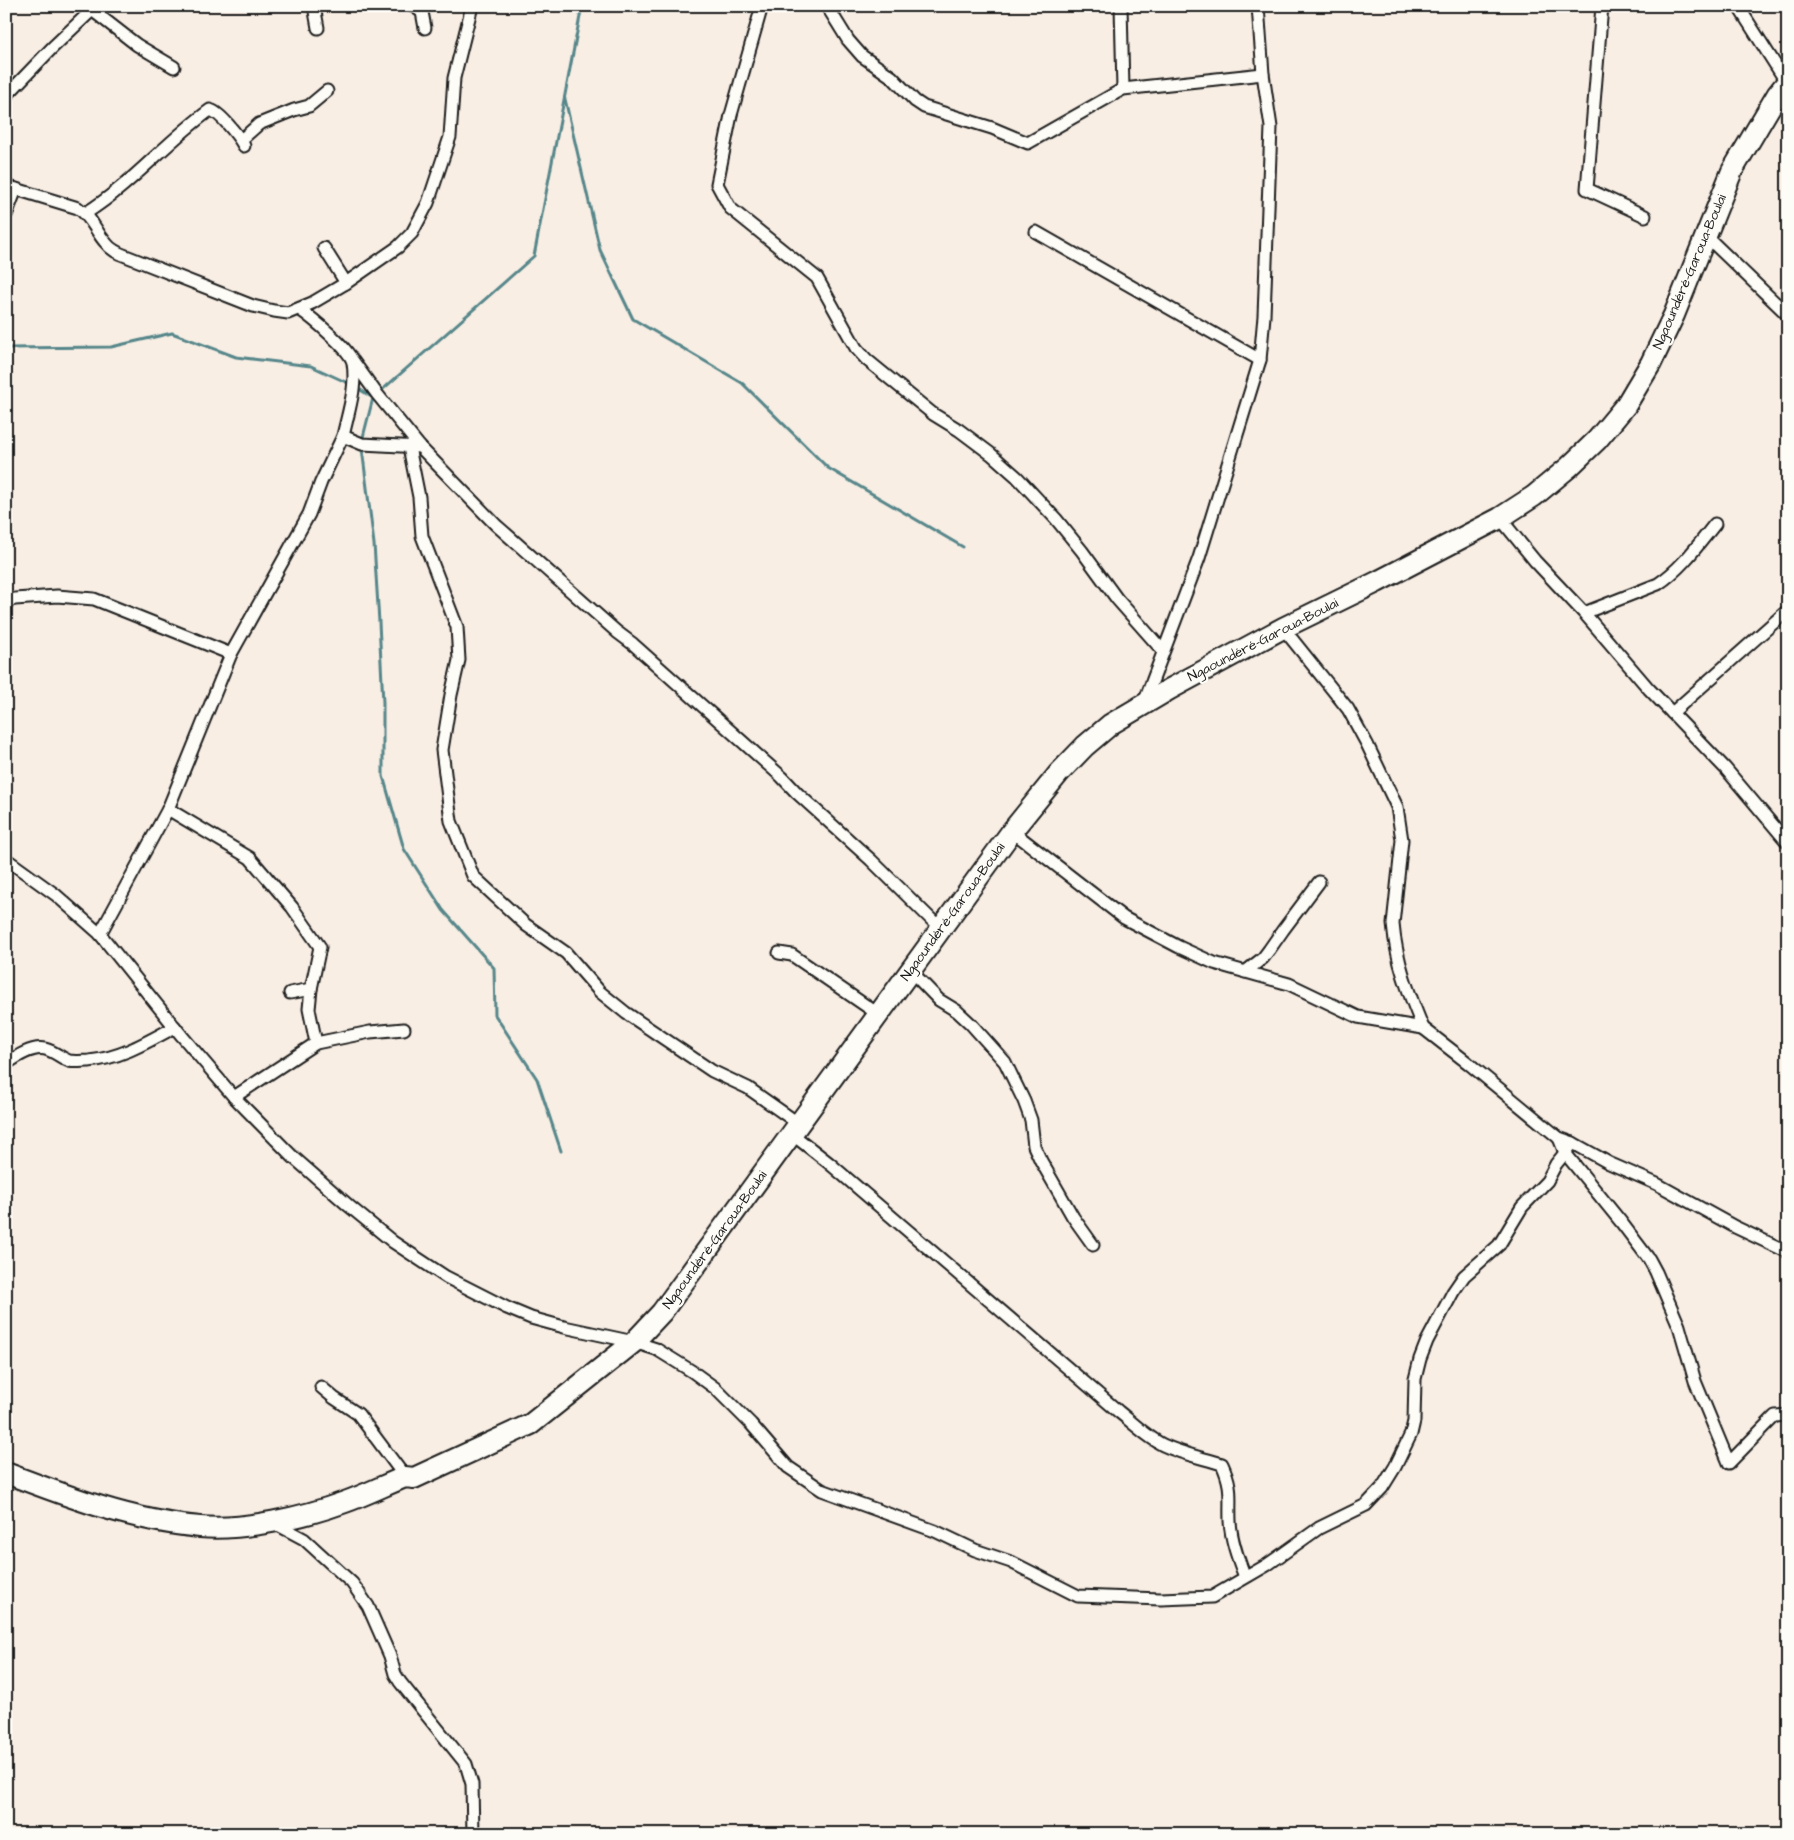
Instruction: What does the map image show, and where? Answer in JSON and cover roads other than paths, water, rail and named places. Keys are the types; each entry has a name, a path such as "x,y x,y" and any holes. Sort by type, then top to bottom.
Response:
{"highway":[{"name":"Ngaoundéré-Garoua-Boulai","path":"6,1472 100,1507 156,1520 201,1527 272,1522 345,1503 404,1477 414,1478 531,1424 634,1342 662,1312 1012,831 1059,773 1085,746 1111,724 1283,628 1500,518 1534,496 1598,440 1626,405 1650,364 1674,316 1732,171 1777,95 1787,82"}],"street":[{"path":"314,6 318,28"},
{"path":"413,6 422,12 425,28"},
{"path":"6,215 11,188 78,208 86,213 105,243 114,251 253,306 274,312 288,312 299,309 346,283 398,247 412,233 428,203 450,137 454,78 472,6"},
{"path":"762,6 731,115 717,184 730,208 817,278 856,348 867,360 932,414 959,430 991,454 1017,477 1056,519 1082,551 1116,599 1163,651"},
{"path":"827,6 862,56 892,78 915,101 931,110 992,128 1028,143 1123,89 1263,74"},
{"path":"1121,6 1123,89"},
{"path":"1143,705 1199,558 1260,360 1264,316 1271,127 1263,74 1258,6"},
{"path":"1602,6 1587,189 1645,216"},
{"path":"1738,6 1787,82"},
{"path":"6,96 94,8 137,45 174,67"},
{"path":"86,213 119,190 175,137 210,110 216,112 242,143 259,124 309,106 327,91"},
{"path":"1036,232 1260,360"},
{"path":"1706,236 1788,315"},
{"path":"324,248 346,283"},
{"path":"299,309 324,328 353,361 415,447 496,525 617,632 634,644 775,771 941,928"},
{"path":"100,934 168,809 231,654 309,514 321,482 344,436 354,386 353,361"},
{"path":"344,436 362,444 415,447"},
{"path":"415,447 422,536 457,627 459,660 450,695 442,750 451,821 473,876 526,925 566,953 600,992 626,1013 712,1071 748,1088 796,1129 829,1162 1148,1435 1179,1451 1222,1464 1228,1477 1231,1498 1230,1520 1232,1538 1245,1577"},
{"path":"1500,518 1535,561 1731,776 1788,842"},
{"path":"1584,613 1665,580 1674,573 1716,524"},
{"path":"6,602 15,599 57,596 94,599 231,654"},
{"path":"1672,713 1788,610"},
{"path":"1283,628 1348,709 1397,807 1402,840 1393,924 1394,935 1402,974 1423,1028"},
{"path":"168,809 250,858 288,900 320,948 310,1009 316,1043"},
{"path":"1012,831 1124,918 1214,963 1267,976 1289,984 1358,1017 1423,1028 1559,1138 1656,1184 1735,1227 1788,1252"},
{"path":"6,859 56,895 100,934 128,966 174,1027 234,1097 292,1156 393,1242 446,1277 480,1296 531,1318 634,1342 662,1353 715,1388 751,1424 788,1467 822,1490 935,1531 975,1550 1028,1570 1078,1596 1212,1597 1267,1565 1319,1528 1366,1506 1382,1488 1395,1467 1411,1434 1414,1421 1415,1379 1420,1359 1426,1341 1453,1292 1464,1276 1499,1244 1522,1207 1547,1181 1564,1153 1573,1143"},
{"path":"1245,972 1263,958 1319,882"},
{"path":"779,953 792,955 878,1014"},
{"path":"910,970 939,1000 957,1011 971,1024 1005,1062 1031,1120 1034,1146 1041,1161 1073,1217 1093,1245"},
{"path":"290,993 312,989"},
{"path":"6,1064 19,1055 39,1048 71,1061 90,1061 112,1057 132,1050 174,1027"},
{"path":"234,1097 316,1043 370,1032 404,1029"},
{"path":"1559,1138 1564,1153 1621,1222 1649,1259 1656,1272 1679,1326 1695,1381 1729,1463 1775,1416 1788,1415"},
{"path":"320,1387 358,1414 404,1477"},
{"path":"272,1522 298,1535 311,1545 352,1583 368,1606 390,1656 395,1674 466,1764 472,1784 473,1834"}],"waterway":[{"path":"356,387 373,398 534,256 582,6"},
{"path":"565,99 600,250 633,319 742,383 828,468 963,547"},
{"path":"6,348 111,347 172,333 236,357 311,366 350,384"},
{"path":"362,441 373,398"},
{"path":"362,448 374,544 379,622 383,703 383,776 404,849 443,910 494,968 495,1015 537,1079 561,1151"}]}
